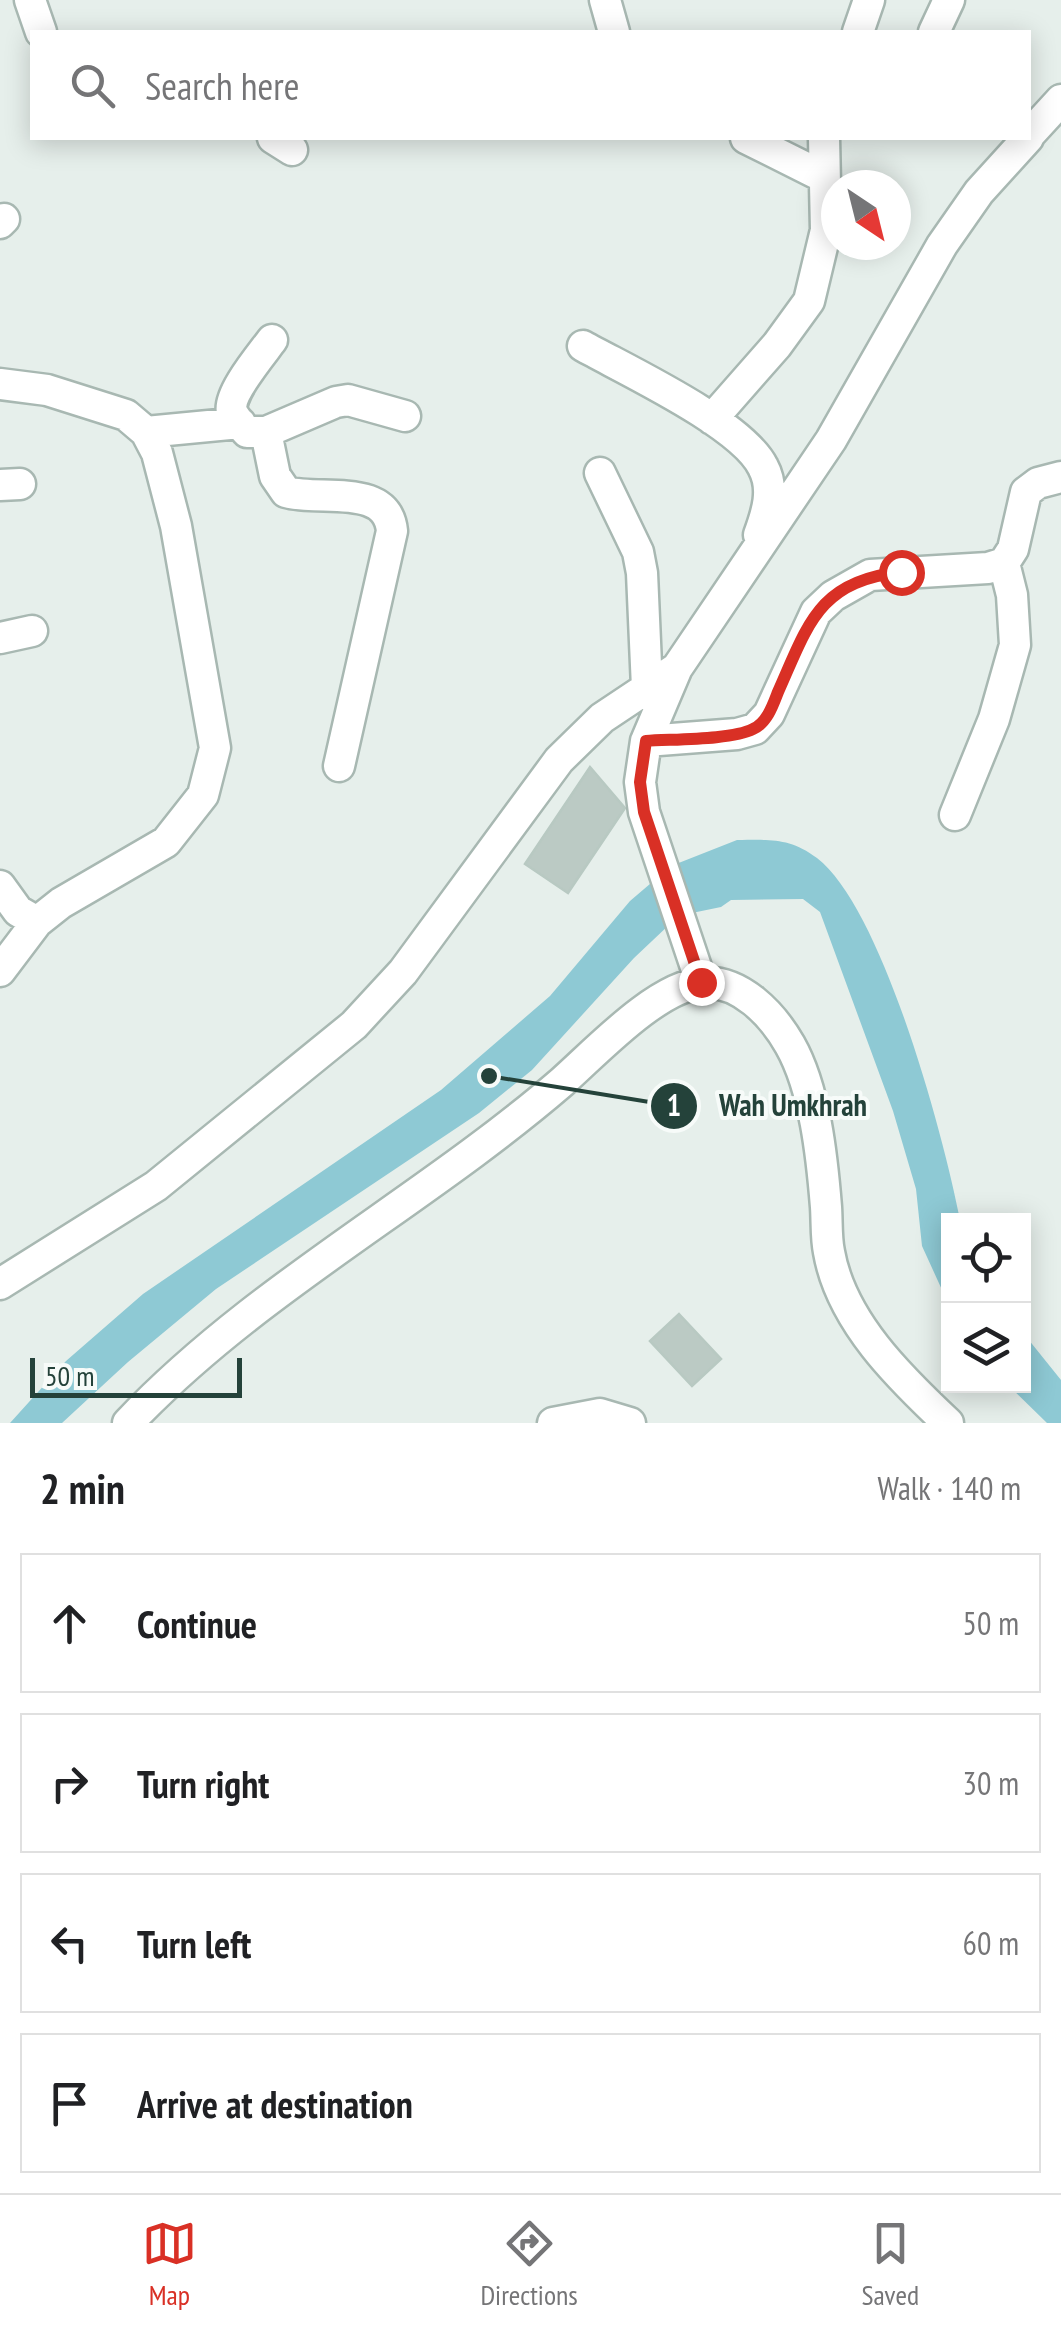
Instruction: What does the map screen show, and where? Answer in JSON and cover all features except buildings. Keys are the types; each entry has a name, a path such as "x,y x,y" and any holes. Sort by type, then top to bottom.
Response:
{"street":[{"path":"30,0 40,30"},
{"path":"605,0 613,30"},
{"path":"859,30 869,0"},
{"path":"935,30 950,0"},
{"path":"1031,134 1061,100"},
{"path":"750,140 821,176"},
{"path":"824,140 824,170"},
{"path":"701,982 652,839 640,782 646,741 677,668 831,440 942,245 979,192 1025,140"},
{"path":"712,419 810,301 821,252"},
{"path":"272,340 236,391 231,404 233,415 253,428 286,492 370,501 386,509 391,518 392,532 338,766"},
{"path":"584,346 712,419 754,453 770,486 767,513 749,561"},
{"path":"0,384 47,390 126,415 146,432 157,453 176,526 215,748 203,795 166,842 61,903 37,922 0,971"},
{"path":"146,432 253,428 348,400 405,416"},
{"path":"600,473 638,552 647,688"},
{"path":"646,741 756,729 769,714 816,612 833,596 870,576 988,568 1004,563 1013,549 1026,492 1038,483 1061,477"},
{"path":"955,815 994,719 1015,644 1012,595 1004,563"},
{"path":"0,638 32,632"},
{"path":"0,1284 156,1186 354,1026 403,972 559,760 602,718 677,668"},
{"path":"0,886 18,911 37,922"},
{"path":"128,1423 193,1359 488,1140 560,1084 630,1020 673,992 701,982 725,985 746,995 791,1046 804,1078 821,1154 829,1252 838,1286 881,1355 948,1423"},
{"path":"553,1423 600,1414 630,1423"}],"water":[{"path":"737,840 779,841 817,858 841,885 865,924 887,973 925,1082 952,1183 958,1213 941,1213 941,1288 922,1246 916,1189 893,1111 820,912 803,899 731,900 721,907 687,914 670,924 532,1070 479,1113 216,1289 62,1423 10,1423 66,1361 143,1294 441,1090 550,996 630,901 671,866"},
{"path":"1031,1343 1061,1380 1061,1423 1047,1423 1016,1393 1031,1393"}],"place":[{"name":"Wah Umkhrah","path":"489,1076"}],"route":[{"path":"701,982 644,812 640,782 646,741 756,729 769,714 816,612 833,596 870,576 901,572"}]}
